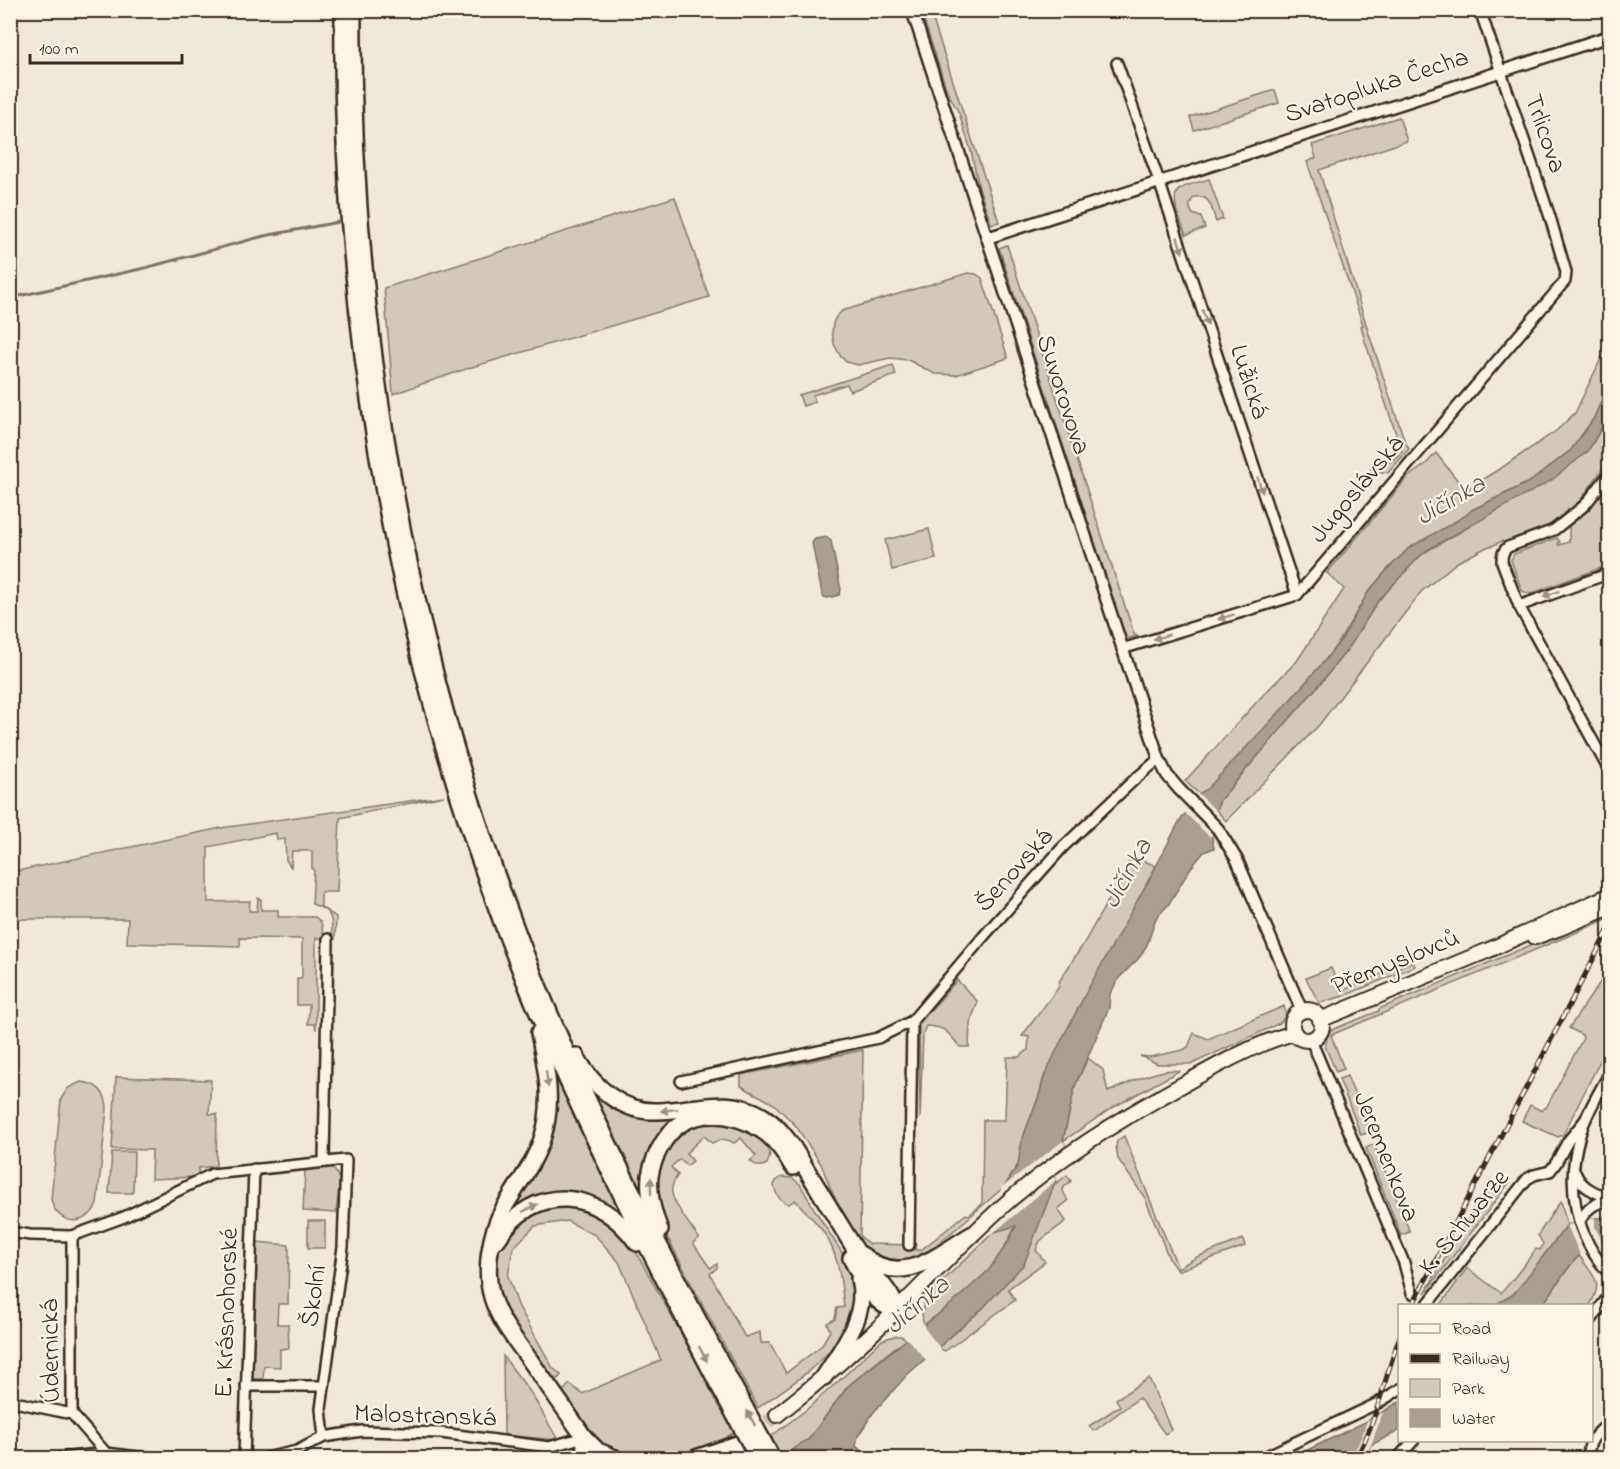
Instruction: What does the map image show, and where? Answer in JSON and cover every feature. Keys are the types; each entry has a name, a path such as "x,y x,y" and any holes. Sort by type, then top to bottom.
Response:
{"highway":[{"path":"342,10 346,159 352,242 366,374 389,517 406,598 439,729 494,901 538,999 583,1068 597,1085 616,1101 637,1109 654,1111 714,1104 743,1107 766,1118 787,1138 852,1251 861,1287 859,1311 851,1332 824,1377"},
{"path":"353,10 361,229 377,372 414,586 450,726 500,886 561,1067 590,1132 724,1381 772,1458"},
{"path":"538,999 549,1093 548,1117 535,1155 503,1210 496,1227 488,1270 489,1282 495,1305 506,1327 591,1452 615,1458"},
{"path":"672,1284 650,1193 650,1175 656,1155 670,1133 685,1121 696,1116 723,1115 750,1124 772,1138 852,1251 892,1298 896,1311"},
{"path":"491,1250 506,1227 520,1213 534,1205 551,1200 574,1199 599,1208 622,1224 672,1284"},
{"path":"852,1251 874,1263 903,1270 924,1264 971,1235"},
{"path":"724,1381 758,1458"},
{"path":"696,1458 740,1443"}],"main road":[{"name":"Přemyslovců","path":"1320,1020 1489,950 1610,895"},
{"name":"Přemyslovců","path":"1489,950 1551,932 1610,907"},
{"path":"1302,1011 1313,1012 1320,1020 1322,1026 1320,1033 1311,1040 1302,1040 1294,1033 1293,1020 1302,1011"},
{"path":"777,1414 824,1377 896,1311 971,1235 1012,1198 1060,1161 1133,1112 1191,1080 1229,1060 1294,1033"},
{"path":"711,1458 740,1443"}],"street":[{"name":"Suvorovova","path":"912,10 1159,759 1167,775 1218,829 1238,860 1302,1011"},
{"name":"Trlicova","path":"1480,10 1546,205 1566,272"},
{"name":"Svatopluka Čecha","path":"987,238 1610,36"},
{"path":"1117,63 1159,182"},
{"name":"Lužická","path":"1159,182 1297,595"},
{"name":"Jugoslávská","path":"1297,595 1561,287 1565,281 1566,272"},
{"path":"1610,473 1585,505 1554,530 1511,546 1503,552 1503,562 1519,606 1610,772"},
{"path":"1519,606 1610,573"},
{"path":"1122,649 1297,595"},
{"name":"Šenovská","path":"681,1081 878,1038 912,1021 1062,848 1159,759"},
{"path":"10,1232 72,1236 124,1217 212,1174 324,1162 328,939"},
{"path":"909,1245 912,1021"},
{"name":"Jeremenkova","path":"1311,1040 1404,1263 1412,1293"},
{"path":"1610,1072 1585,1120 1575,1151 1573,1167 1575,1205 1579,1222 1592,1252 1610,1274"},
{"name":"K. Schwarze","path":"1427,1304 1527,1179 1550,1171 1568,1141 1585,1120"},
{"name":"Školní","path":"324,1162 346,1160 343,1247 321,1409 324,1437"},
{"path":"1573,1167 1578,1179 1585,1187 1610,1199"},
{"name":"E. Krásnohorské","path":"244,1458 254,1169"},
{"path":"1579,1222 1586,1210 1598,1202 1610,1199"},
{"name":"Údernická","path":"72,1236 72,1414 106,1454"},
{"path":"1593,1318 1610,1294"},
{"path":"246,1386 324,1386"},
{"path":"1262,1458 1378,1403 1398,1390"},
{"path":"10,1401 72,1414"},
{"path":"1593,1438 1610,1422"},
{"name":"Malostranská","path":"266,1458 297,1451 324,1437 362,1431 441,1433 591,1452"},
{"path":"1398,1458 1412,1442"},
{"path":"1588,1458 1590,1442"},
{"path":"61,1458 106,1454 147,1458"}],"green space":[{"path":"921,11 930,11 999,222 991,224 959,113 947,91"},
{"path":"1275,90 1279,103 1194,130 1190,117"},
{"path":"1399,117 1407,141 1319,170 1369,334 1409,449 1388,473 1371,470 1371,468 1391,461 1402,452 1365,341 1361,326 1363,325 1307,162 1316,158 1312,145"},
{"path":"1209,179 1223,219 1216,222 1208,200 1195,197 1190,203 1190,210 1201,217 1205,228 1186,235 1177,210 1175,198 1177,193 1180,189"},
{"path":"675,197 709,297 472,367 393,394 384,288"},
{"path":"1007,245 1134,634 1137,636 1126,639 999,248"},
{"path":"968,273 982,278 1008,358 956,375 935,374 908,360 890,358 858,365 847,362 841,357 834,344 832,332 833,323 842,311"},
{"path":"1609,342 1609,383 1594,418 1571,450 1531,481 1472,510 1409,548 1369,591 1326,659 1208,789 1199,794 1185,781 1297,661 1344,589 1327,573 1408,477 1426,464 1436,453 1465,490 1501,468 1556,431 1575,413"},
{"path":"893,365 896,375 850,391 847,384 813,395 815,402 803,406 799,395"},
{"path":"1609,415 1609,460 1580,501 1547,527 1506,545 1502,541 1489,546 1456,563 1421,592 1319,725 1226,821 1216,810 1220,800 1324,679 1350,646 1378,601 1419,557 1588,451"},
{"path":"1609,483 1609,565 1530,594 1522,591 1511,560 1514,554 1557,538 1559,545 1569,542 1569,526 1589,509"},
{"path":"929,529 936,559 892,570 885,540"},
{"path":"444,796 340,818 337,892 321,892 321,907 336,917 335,939 332,939 328,913 312,904 314,869 312,869 312,851 292,851 291,867 286,860 285,839 277,840 276,833 208,847 208,902 250,901 249,911 257,911 258,898 261,899 261,910 278,910 278,917 315,917 321,922 324,938 316,938 316,1030 315,1024 308,1024 309,1005 297,1005 297,978 302,976 302,939 240,938 240,946 127,943 128,919 11,919 12,872 221,828"},
{"path":"1133,856 1156,866 1044,1077 1022,1140 1018,1165 1005,1186 957,1228 915,1260 891,1264 865,1250 846,1226 821,1164 796,1126 774,1104 741,1086 741,1075 863,1050 860,1236 869,1244 916,1245 915,1250 921,1250 982,1204 983,1120 1005,1120 1007,1057 1019,1057 1028,1050 1029,1037 1022,1036 1058,988 1060,980 1084,943"},
{"path":"1609,912 1609,918 1573,934 1331,1035 1344,1069 1336,1072 1325,1046 1331,1030"},
{"path":"1413,961 1415,966 1344,996 1319,1003 1306,978 1331,968 1341,991"},
{"path":"1609,969 1609,1043 1563,1135 1558,1137 1522,1121 1530,1105 1542,1111 1546,1108 1583,1038 1582,1035 1569,1028"},
{"path":"957,980 978,1002 970,1023 969,1047 960,1047 943,1029 926,1026 923,1033 920,1119 919,1024"},
{"path":"1284,1006 1286,1015 1280,1023 1192,1064 1158,1064 1140,1056 1150,1057 1183,1050 1188,1047 1194,1033 1208,1039"},
{"path":"1088,1058 1103,1070 1108,1092 1163,1071 1179,1071 1112,1108 1063,1141 1075,1086"},
{"path":"552,1068 555,1070 623,1218 574,1195 507,1217 538,1158"},
{"path":"1347,1076 1370,1132 1361,1135 1339,1079"},
{"path":"116,1077 211,1080 209,1114 217,1114 216,1166 199,1168 197,1177 151,1179 152,1150 112,1149"},
{"path":"81,1082 92,1084 100,1090 107,1103 107,1109 97,1204 86,1217 72,1221 59,1215 51,1199 61,1099 68,1088"},
{"path":"591,1087 614,1104 684,1112 667,1130 643,1199 591,1090"},
{"path":"724,1121 757,1135 764,1141 770,1155 767,1164 758,1166 750,1161 756,1156 741,1138 734,1143 723,1140 712,1143 704,1136 686,1153 693,1161 687,1166 680,1159 671,1167 678,1175 673,1183 672,1193 679,1209 699,1238 693,1243 710,1268 717,1264 717,1268 710,1274 745,1337 760,1332 761,1343 770,1343 786,1373 821,1346 830,1331 827,1323 835,1319 837,1308 844,1307 838,1268 829,1241 818,1224 795,1200 789,1204 779,1197 774,1185 782,1177 792,1178 800,1184 855,1276 851,1277 852,1300 848,1321 839,1339 810,1369 758,1408 667,1236 658,1212 655,1176 672,1136 691,1123"},
{"path":"1124,1136 1178,1268 1197,1257 1243,1239 1245,1246 1178,1271 1170,1261 1145,1198 1118,1159 1117,1141"},
{"path":"1374,1144 1410,1232 1401,1235 1366,1148"},
{"path":"112,1152 134,1152 133,1193 109,1193"},
{"path":"332,1166 340,1180 336,1213 303,1211 305,1170"},
{"path":"1067,1175 1071,1181 1063,1191 1068,1201 1058,1209 1066,1221 1040,1241 1036,1250 1045,1262 1008,1289 1015,1300 945,1351 942,1350 939,1347 983,1308 1055,1181 1057,1183"},
{"path":"1501,1179 1509,1183 1425,1293 1490,1181 1498,1185"},
{"path":"1561,1201 1567,1225 1510,1297 1497,1304 1441,1304 1467,1268 1501,1293 1536,1249 1540,1250 1543,1244 1538,1235"},
{"path":"553,1203 597,1211 630,1241 735,1432 703,1451 684,1458 625,1458 606,1447 581,1421 561,1393 570,1384 582,1394 661,1360 619,1262 595,1235 567,1221 535,1226 513,1248 508,1276 518,1305 553,1368 561,1375 554,1384 521,1338 503,1305 498,1287 496,1269 499,1251 512,1226"},
{"path":"308,1221 325,1221 325,1248 308,1248"},
{"path":"1016,1225 997,1260 982,1278 924,1325 923,1307 932,1291 994,1232"},
{"path":"256,1242 289,1245 288,1304 278,1304 277,1324 288,1324 289,1348 280,1349 280,1367 264,1366 263,1379 252,1379"},
{"path":"1579,1255 1595,1278 1596,1290 1590,1304 1543,1304"},
{"path":"901,1336 908,1340 894,1348 848,1386 808,1440 781,1458 738,1458 806,1410 882,1340"},
{"path":"503,1356 531,1393 558,1440 504,1435"},
{"path":"1149,1378 1171,1430 1165,1434 1139,1398 1094,1431 1089,1426 1120,1406 1116,1399"}],"water":[{"path":"1609,383 1609,415 1588,451 1552,480 1427,550 1419,557 1378,601 1350,646 1324,679 1220,800 1212,830 1214,848 1204,852 1190,869 1168,905 1156,918 1147,945 1139,958 1119,978 1110,994 1109,1008 1075,1086 1063,1141 1065,1144 1054,1177 1056,1180 1024,1264 983,1308 907,1375 873,1413 858,1436 856,1446 869,1458 781,1458 808,1440 848,1386 956,1300 989,1270 1008,1242 1016,1226 994,1232 1005,1186 1018,1165 1022,1140 1044,1077 1089,987 1178,824 1199,794 1208,788 1326,659 1341,640 1369,591 1387,570 1409,548 1472,510 1531,481 1571,450 1594,418"},
{"path":"827,537 831,541 841,590 839,595 828,598 822,594 812,543 815,539"},
{"path":"1609,1217 1609,1241 1586,1250 1577,1257 1543,1304 1496,1304 1514,1294 1567,1225"},
{"path":"1398,1403 1398,1432 1371,1445 1364,1458 1352,1455 1345,1458 1291,1458 1367,1421"}],"pier":[{"path":"1197,792 1218,813 1214,833 1210,837 1183,811"},
{"path":"1063,1141 1065,1144 1054,1177 1056,1180 992,1234 1001,1188"},
{"path":"1595,1218 1595,1227 1604,1245 1592,1248 1581,1257 1567,1225"},
{"path":"923,1322 925,1329 941,1349 927,1361 905,1338"},
{"path":"1383,1412 1364,1458 1352,1455 1367,1421"}],"waterway":[{"path":"10,298 145,268 264,236 344,221"}],"tunnel":[{"path":"750,1435 777,1415"}],"railway":[{"path":"1413,1304 1610,927"},
{"path":"1356,1458 1375,1414 1398,1342"}],"water label":[{"name":"Jičínka","path":"1451,501"},
{"name":"Jičínka","path":"1128,874"},
{"name":"Jičínka","path":"918,1306"}]}
